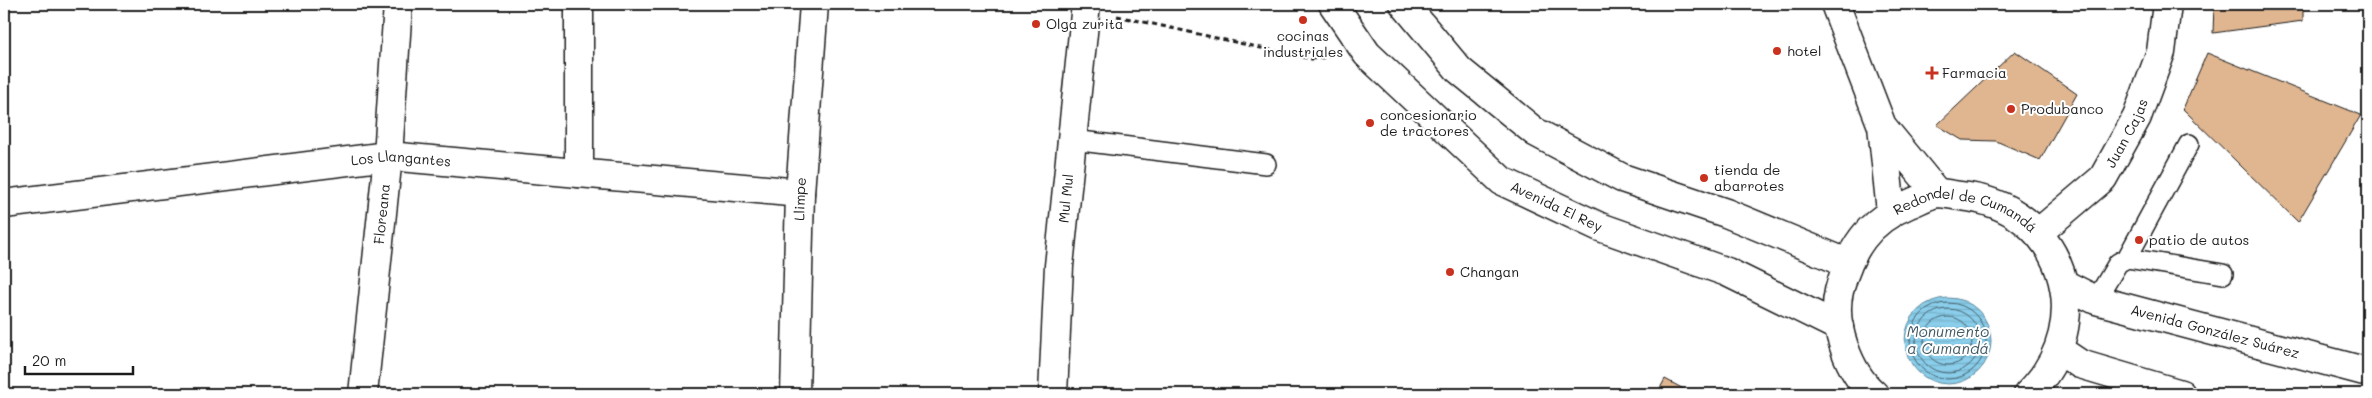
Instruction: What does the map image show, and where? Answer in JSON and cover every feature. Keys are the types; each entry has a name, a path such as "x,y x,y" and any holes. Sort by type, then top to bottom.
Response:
{"street":[{"name":"Floreana","path":"363,394 388,156 398,4"},
{"path":"579,173 580,4"},
{"name":"Llimpe","path":"795,394 800,193 814,4"},
{"name":"Avenida El Rey","path":"1333,4 1367,54 1502,181 1600,227 1727,272 1839,327"},
{"path":"1404,4 1459,70 1535,132 1622,178 1726,214 1847,263"},
{"path":"1835,4 1882,126 1891,212"},
{"name":"Juan Cajas","path":"2038,233 2103,178 2137,117 2161,52 2167,4"},
{"name":"Mul Mul","path":"1052,394 1059,266 1086,6"},
{"path":"1882,126 1937,193"},
{"name":"Los Llangantes","path":"4,204 388,156 800,193"},
{"name":"Redondel de Cumandá","path":"1871,393 1856,372 1845,350 1839,327 1838,295 1847,263 1858,243 1873,226 1891,212 1937,193 1980,198 2012,211 2038,233 2054,257 2064,284 2066,317 2059,350 2043,379 2028,394"},
{"name":"Avenida González Suárez","path":"2064,284 2096,300 2368,372"},
{"path":"2059,350 2080,364 2181,394"}],"lane":[{"path":"1072,140 1266,164"},
{"path":"2096,300 2118,263 2128,258 2189,144"},
{"path":"2128,258 2223,274"}],"path":[{"path":"1086,6 1311,59 1367,54"}],"water":[{"name":"Monumento a Cumandá","path":"1948,298 1965,301 1979,310 1988,324 1991,341 1988,358 1979,372 1965,381 1948,384 1931,381 1917,372 1908,358 1905,341 1908,324 1917,310 1931,301"}],"building":[{"path":"2214,4 2303,4 2303,21 2213,33"},
{"name":"Produbanco","path":"2015,51 2077,94 2040,160 1996,141 1962,140 1937,125"},
{"path":"2207,53 2361,115 2298,222 2183,109"},
{"path":"1665,379 1693,394 1657,394"}],"place":[{"name":"cocinas industriales","path":"1303,20"},
{"name":"Olga zurita","path":"1036,24"},
{"name":"hotel","path":"1777,51"},
{"name":"Farmacia","path":"1932,73"},
{"name":"Produbanco","path":"2011,109"},
{"name":"concesionario de tractores","path":"1370,123"},
{"name":"tienda de abarrotes","path":"1704,178"},
{"name":"patio de autos","path":"2139,240"},
{"name":"Changan","path":"1450,272"}]}
